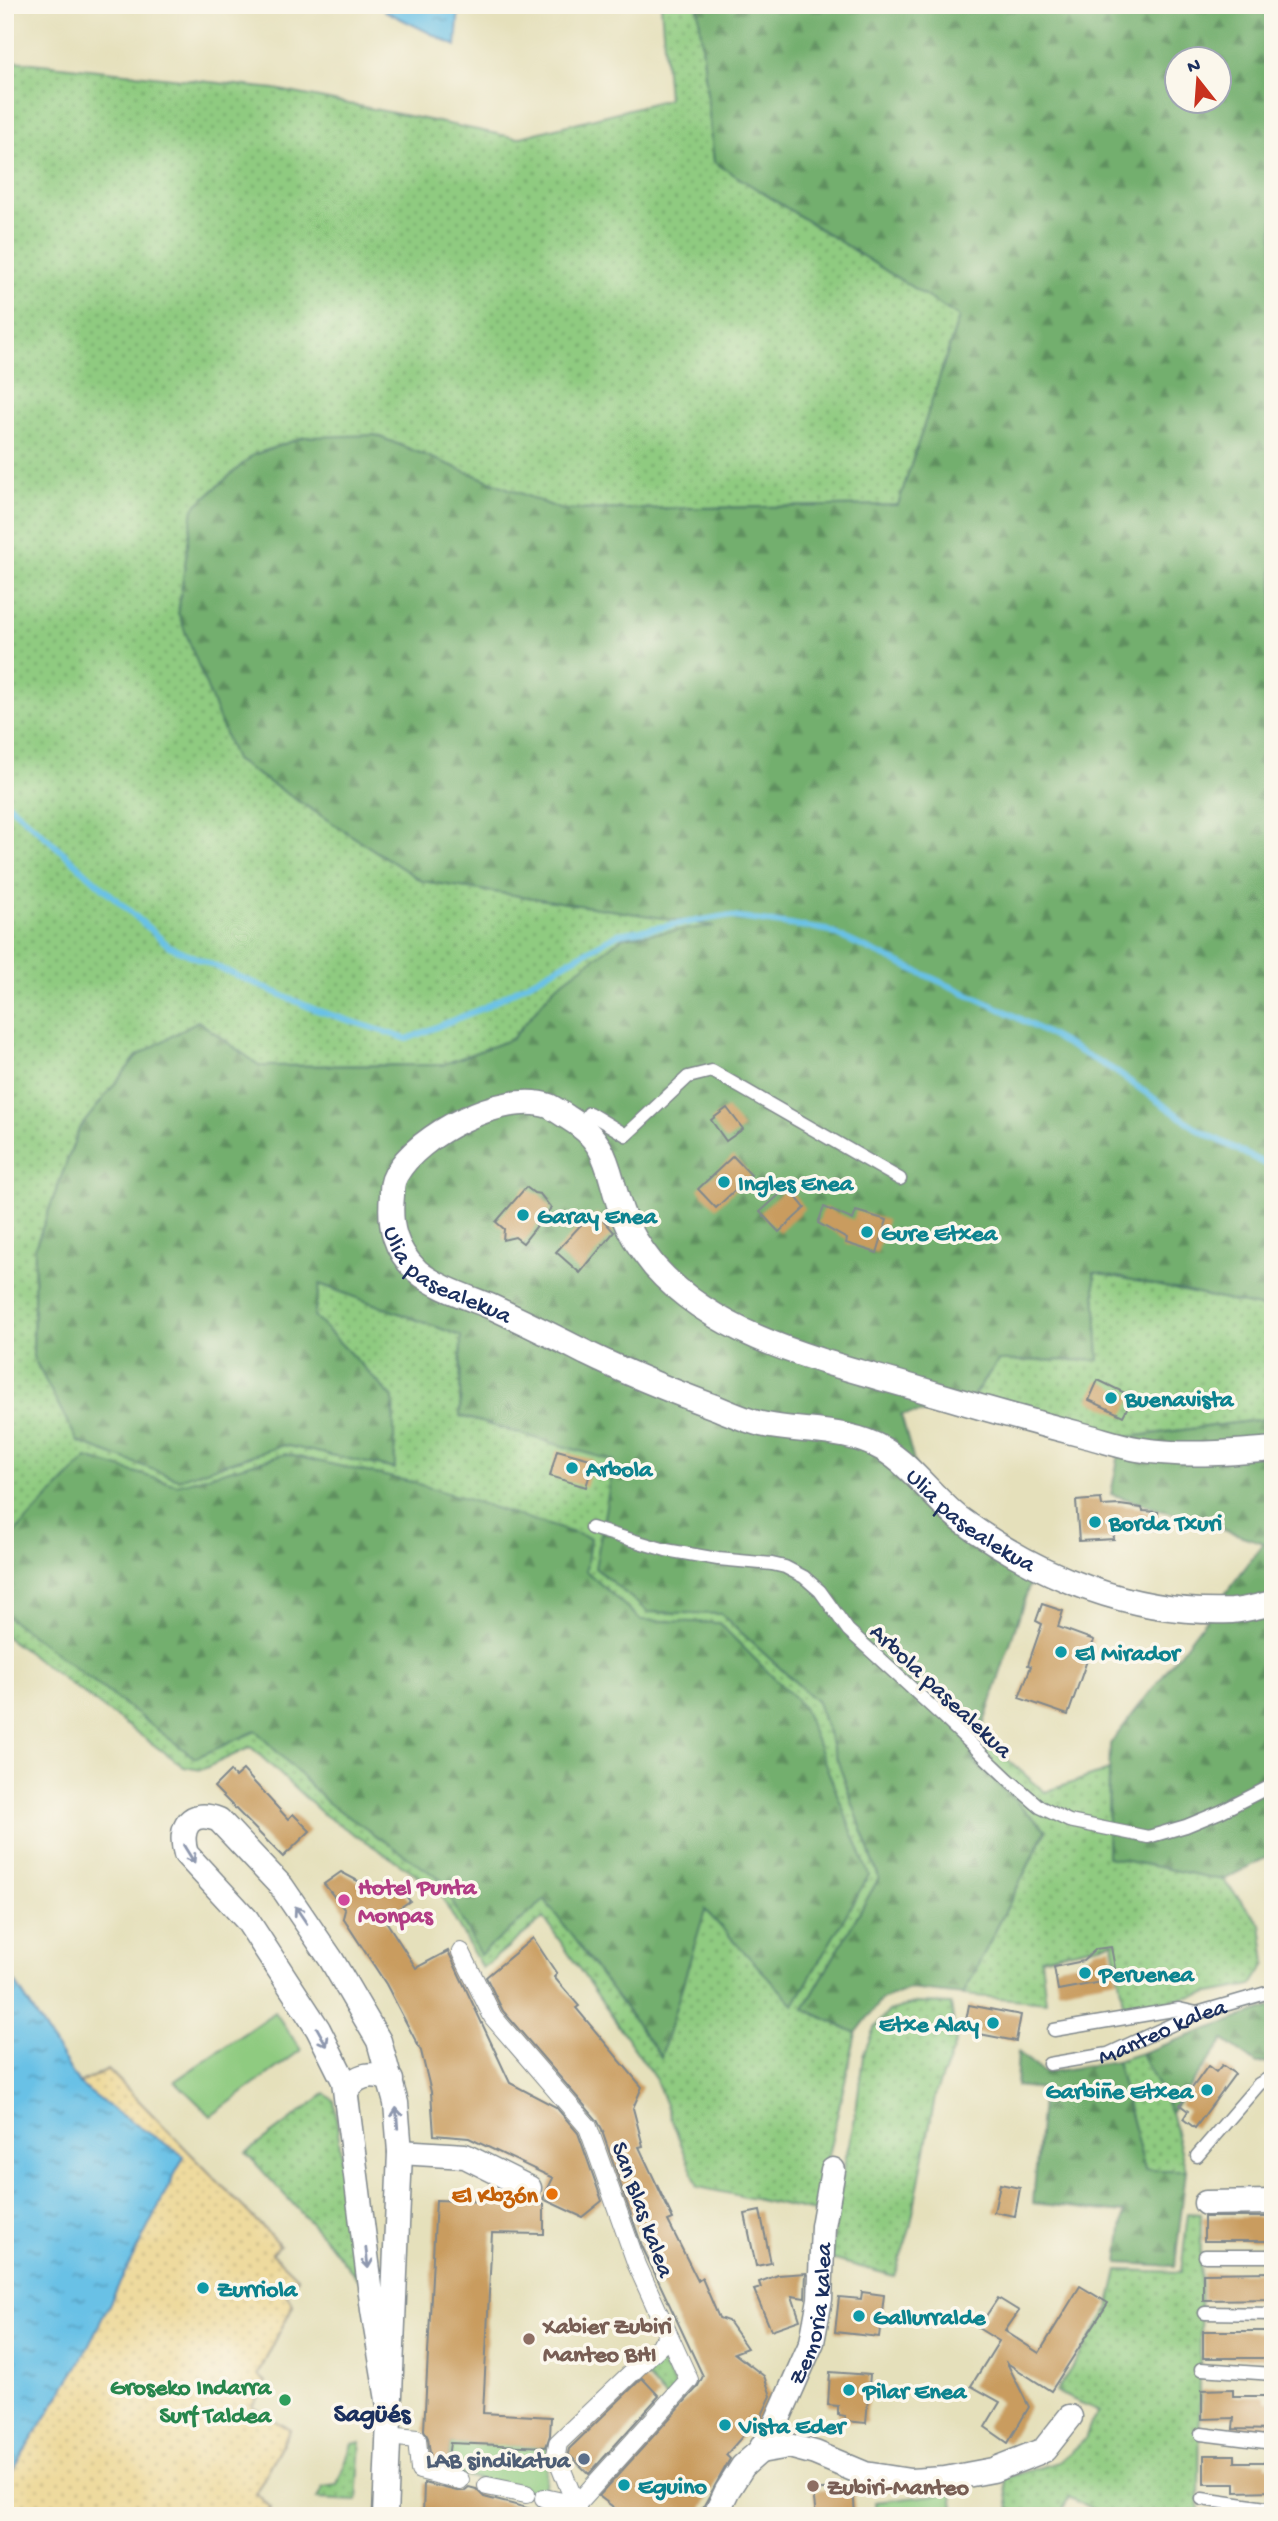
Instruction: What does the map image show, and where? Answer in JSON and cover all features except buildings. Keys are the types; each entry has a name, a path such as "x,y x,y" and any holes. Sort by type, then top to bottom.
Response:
{"street":[{"name":"Ulia pasealekua","path":"1273,1449 1211,1455 1139,1449 1037,1424 811,1357 743,1331 704,1310 673,1285 653,1264 634,1239 621,1211 610,1168 601,1147 581,1125 547,1105 517,1102 489,1108 450,1125 409,1158 393,1178 391,1229 398,1245 418,1272 602,1360 687,1396 758,1423 857,1438 883,1450 913,1473 956,1516 1018,1558 1074,1585 1149,1605 1188,1610 1237,1611 1273,1603"},
{"path":"385,2337 400,2152 396,2103 379,2040 331,1959 282,1887 219,1820 209,1816 198,1817 188,1823 183,1831 186,1854 247,1920 318,2029 335,2061 346,2092 385,2337 389,2406 385,2516"},
{"name":"San Blas kalea","path":"461,1952 493,2017 588,2127 637,2265 689,2380 578,2510"},
{"path":"346,2092 356,2079 367,2074 378,2074 391,2080"},
{"path":"400,2152 465,2156 529,2188"},
{"name":"Zemoria kalea","path":"717,2516 737,2474 760,2451 811,2342 820,2299 823,2226 833,2169"},
{"path":"1206,2203 1273,2202"},
{"path":"578,2510 556,2455 558,2443 669,2337"},
{"path":"760,2451 789,2446 815,2453 865,2474 910,2481 945,2479 993,2470 1044,2450 1070,2417"},
{"path":"388,2436 417,2439 420,2470 460,2480"},
{"path":"487,2486 526,2494"},
{"path":"544,2498 578,2510"}],"lane":[{"path":"581,1125 589,1113 626,1135 688,1077 712,1071 900,1180"},
{"name":"Arbola pasealekua","path":"591,1528 679,1553 772,1564 785,1567 804,1577 820,1591 848,1630 1008,1779 1041,1807 1069,1821 1148,1837 1220,1812 1273,1785"},
{"name":"Manteo kalea","path":"1049,2064 1108,2054 1197,2013 1273,1992"},
{"path":"1054,2030 1179,2009 1197,2013"},
{"path":"1197,2156 1259,2084 1273,2076"},
{"path":"1205,2256 1273,2256"},
{"path":"1205,2313 1273,2314"},
{"path":"1201,2370 1273,2374"},
{"path":"1201,2434 1273,2443"},
{"path":"1202,2499 1273,2509"}],"green space":[{"path":"661,5 698,5 714,162 959,317 898,505 562,510 375,435 235,760 422,881 718,926 554,988 512,1039 442,1065 260,1066 198,1021 137,1056 79,1129 35,1248 33,1356 178,1479 284,1445 395,1469 393,1398 314,1316 319,1284 461,1336 460,1416 614,1461 648,1612 721,1614 817,1702 879,1878 804,2009 856,2033 815,2212 698,2187 656,2080 544,1918 482,1968 436,1887 323,1814 251,1747 201,1770 184,1767 5,1636 5,60 275,89 517,138 668,99"},
{"path":"698,5 1273,5 1273,1310 1094,1272 1099,1360 998,1361 964,1408 901,1415 927,1508 1030,1583 972,1760 1046,1830 963,1995 909,1989 881,2000 856,2033 804,2009 879,1878 817,1702 721,1614 648,1612 595,1568 614,1461 460,1416 461,1336 320,1284 314,1316 393,1398 395,1469 284,1445 178,1479 78,1442 33,1357 35,1248 79,1129 137,1056 198,1021 260,1066 442,1065 512,1039 554,988 623,937 714,926 422,881 235,760 178,613 193,508 253,455 304,437 375,435 562,510 898,505 959,317 714,162"},
{"path":"1094,1272 1273,1310 1273,1418 1122,1438 972,1398 998,1361 1099,1360"},
{"path":"1273,1418 1273,1854 1223,1880 1107,1857 1110,1744 1264,1543 1111,1494 1122,1438"},
{"path":"285,1454 412,1482 590,1538 586,1571 641,1620 719,1623 803,1707 869,1875 794,2005 705,1910 661,2057 545,1900 480,1955 441,1880 327,1802 256,1731 195,1758 5,1615 5,1543 87,1458 177,1485"},
{"path":"980,1736 1045,1792 1109,1770 1107,1857 1223,1880 1261,1924 1266,1963 1252,1985 1124,2009 1113,1942 1041,1958 1046,2002 963,1995 1046,1831 972,1760"},
{"path":"917,2003 951,2004 956,2042 936,2092 910,2229 894,2276 831,2259 842,2174 855,2118 863,2056 874,2028 889,2011"},
{"path":"1273,2006 1273,2062 1257,2064 1224,2040 1171,2112 1141,2053"},
{"path":"275,2012 301,2050 211,2116 175,2081"},
{"path":"1018,2052 1044,2073 1116,2061 1145,2170 1186,2170 1175,2266 1118,2263 1124,2213 1033,2203 1043,2089 1016,2086"},
{"path":"1141,2053 1171,2112 1186,2170 1145,2170 1116,2061"},
{"path":"325,2094 334,2100 357,2278 246,2153"},
{"path":"1188,2213 1201,2214 1199,2516 1148,2516 1136,2512 1124,2516 1106,2516 1069,2497 1059,2516 1010,2516 1005,2478 1058,2462 1085,2439 1099,2411 1056,2392 1109,2309 1118,2270 1181,2272"},
{"path":"659,2359 676,2388 667,2399 643,2374"},
{"path":"361,2442 357,2501 317,2499 323,2487 337,2485 352,2444"},
{"path":"450,2443 549,2447 544,2494 447,2472"},
{"path":"952,2493 955,2516 877,2516 876,2502"}],"sand":[{"path":"5,1966 79,2084 108,2069 280,2245 272,2253 298,2278 286,2293 293,2305 258,2375 266,2382 252,2407 290,2430 256,2493 271,2508 267,2516 5,2516"}],"water":[{"path":"381,5 459,5 456,46 385,11"},
{"path":"5,1966 79,2084 184,2156 78,2366 5,2482"}],"waterway":[{"path":"5,801 169,946 316,1010 407,1039 483,1008 618,934 726,916 826,930 1007,1012 1112,1069 1199,1130 1273,1168"}],"place":[{"name":"Ingles Enea","path":"724,1182"},
{"name":"Garay Enea","path":"523,1215"},
{"name":"Gure Etxea","path":"867,1232"},
{"name":"Buenavista","path":"1111,1398"},
{"name":"Arbola","path":"572,1468"},
{"name":"Borda Txuri","path":"1095,1522"},
{"name":"El Mirador","path":"1061,1652"},
{"name":"Hotel Punta Monpas","path":"344,1900"},
{"name":"Peruenea","path":"1085,1973"},
{"name":"Etxe Alay","path":"993,2023"},
{"name":"Garbiñe Etxea","path":"1207,2090"},
{"name":"El Kbzón","path":"552,2194"},
{"name":"Zurriola","path":"203,2288"},
{"name":"Gallurralde","path":"859,2316"},
{"name":"Xabier Zubiri Manteo BHI","path":"529,2339"},
{"name":"Pilar Enea","path":"849,2390"},
{"name":"Groseko Indarra Surf Taldea","path":"285,2400"},
{"name":"Vista Eder","path":"725,2425"},
{"name":"LAB sindikatua","path":"584,2459"},
{"name":"Eguino","path":"624,2485"},
{"name":"Zubiri-Manteo","path":"813,2486"}],"district":[{"name":"Sagüés","path":"372,2412"}]}
